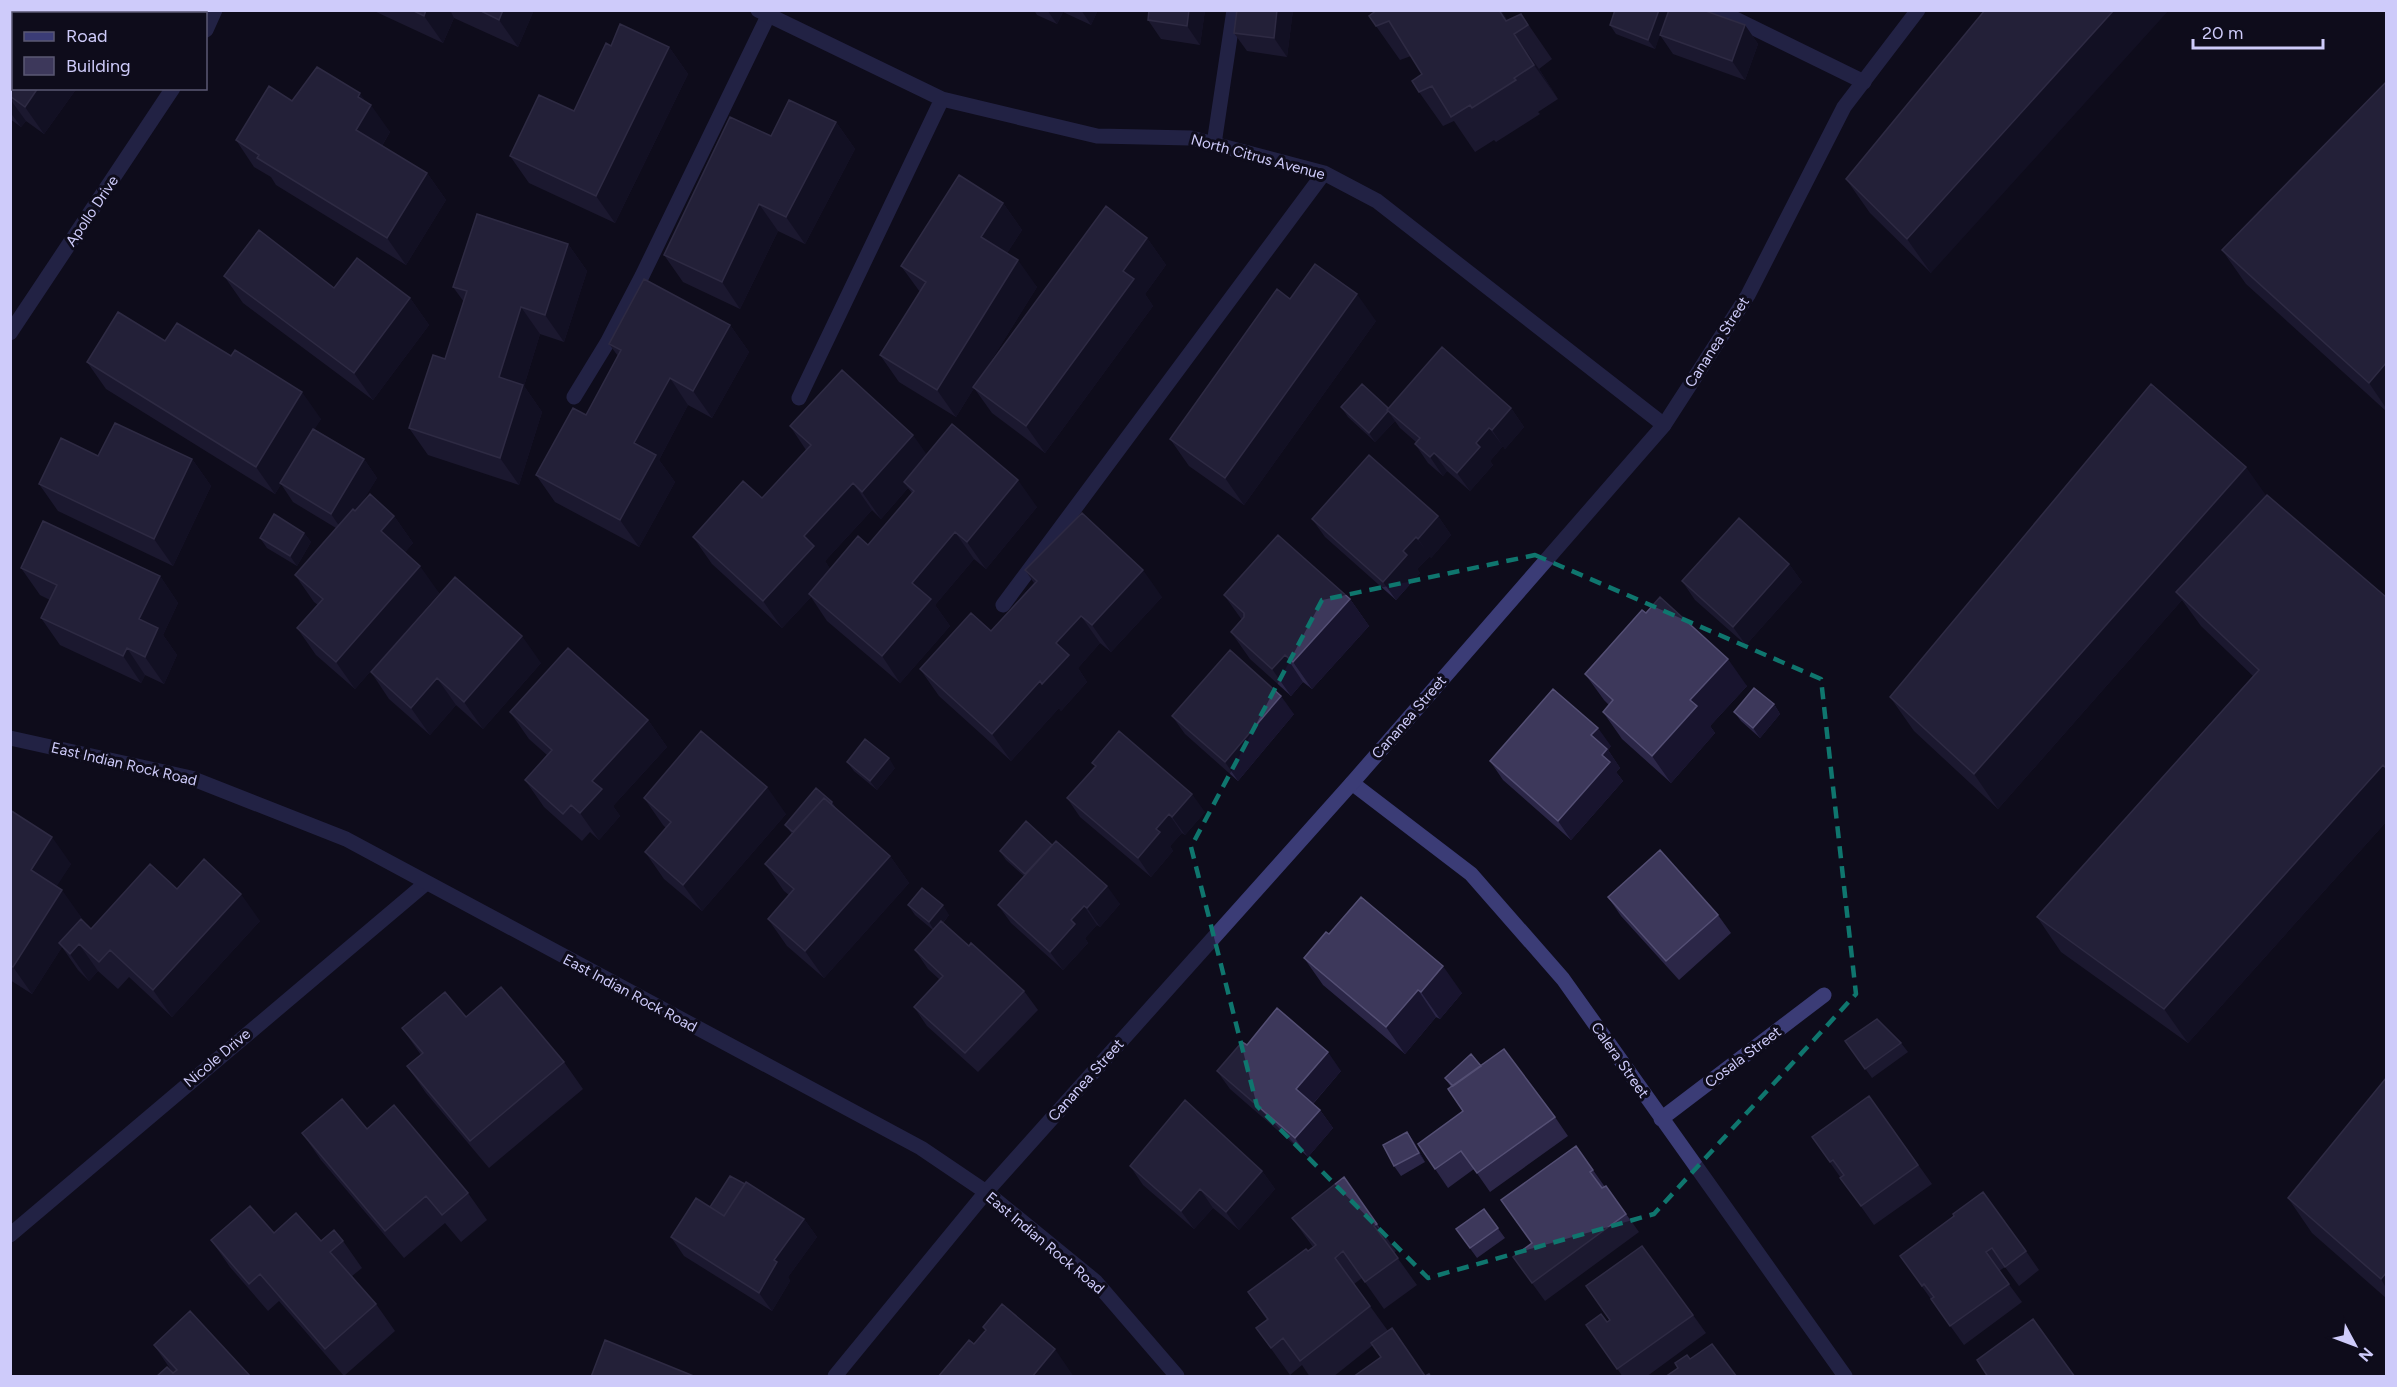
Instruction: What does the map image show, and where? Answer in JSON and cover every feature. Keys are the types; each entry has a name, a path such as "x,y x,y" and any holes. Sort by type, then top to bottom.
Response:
{"street":[{"path":"207,28 215,10"},
{"path":"1214,144 1234,10"},
{"path":"1717,10 1864,82"},
{"name":"Cananea Street","path":"835,1377 986,1192 1352,783 1664,425 1748,295 1844,107 1918,10"},
{"path":"574,397 622,314 763,13"},
{"name":"North Citrus Avenue","path":"763,13 942,99 1097,136 1191,138 1324,173 1377,201 1664,425"},
{"name":"Apollo Drive","path":"10,333 172,90"},
{"path":"799,398 942,99"},
{"path":"1003,605 1324,173"},
{"name":"East Indian Rock Road","path":"10,738 190,778 346,839 921,1148 986,1192 1095,1281 1177,1377"},
{"name":"Calera Street","path":"1352,783 1471,874 1563,979 1845,1377"},
{"name":"Nicole Drive","path":"10,1235 426,884"},
{"name":"Cosala Street","path":"1662,1119 1824,996"}],"highlighted area":[{"path":"1535,555 1821,679 1856,994 1654,1214 1428,1278 1257,1106 1191,847 1322,600"}],"building":[{"path":"10,10 90,10 93,12 12,12 12,90 37,90 25,107 10,96"},
{"path":"412,10 426,10 424,16"},
{"path":"479,10 503,10 499,20"},
{"path":"1149,10 1189,10 1187,26 1148,20"},
{"path":"1237,10 1277,10 1274,38 1234,33"},
{"path":"1377,10 1499,10 1506,21 1521,14 1528,25 1514,34 1534,65 1514,78 1516,80 1472,108 1470,105 1451,117 1432,86 1419,92 1412,81 1422,74 1389,21 1376,26 1369,16"},
{"path":"1615,10 1659,10 1648,40 1610,25"},
{"path":"1669,10 1703,10 1745,25 1732,61 1660,35"},
{"path":"1985,10 2114,10 1907,239 1846,179"},
{"path":"620,24 669,47 596,196 510,156 539,95 574,111 606,43 611,46"},
{"path":"317,67 360,93 358,97 371,105 356,130 427,173 387,238 257,158 259,155 236,140 269,86 292,101"},
{"path":"2386,82 2386,363 2369,383 2222,250"},
{"path":"789,100 836,122 786,217 759,204 722,282 664,255 730,117 771,136"},
{"path":"959,175 1003,203 981,237 1018,260 937,390 880,355 926,282 901,266"},
{"path":"1106,206 1147,238 1123,271 1134,279 1026,426 973,387"},
{"path":"477,214 568,244 545,315 521,307 499,377 523,385 500,458 409,428 433,355 445,359 467,291 453,287"},
{"path":"259,230 334,288 357,258 410,298 354,373 224,276"},
{"path":"1315,264 1357,294 1225,478 1170,439 1277,289 1290,299"},
{"path":"644,279 730,325 693,391 670,378 634,443 656,455 620,520 536,475 573,408 586,415 621,350 609,344"},
{"path":"118,312 165,341 177,323 231,356 235,350 302,392 256,467 87,362"},
{"path":"1442,347 1511,408 1492,430 1489,428 1476,443 1480,447 1457,473 1434,453 1430,457 1415,444 1420,438 1387,410"},
{"path":"842,370 913,435 862,492 853,483 804,536 814,546 763,601 693,537 743,481 762,498 811,445 790,426"},
{"path":"1362,384 1388,408 1388,411 1369,433 1341,407"},
{"path":"2151,384 2246,467 1974,774 1890,697"},
{"path":"115,423 192,459 154,539 39,484 61,438 98,456"},
{"path":"952,424 1018,480 967,542 955,532 912,583 931,599 882,656 809,594 858,536 868,545 914,491 904,482"},
{"path":"313,429 364,459 331,514 280,483"},
{"path":"1369,455 1438,516 1418,539 1416,537 1403,551 1407,555 1383,582 1312,519"},
{"path":"370,494 394,516 381,531 420,566 336,662 297,628 323,599 295,575 353,509 355,511"},
{"path":"2267,495 2386,597 2386,768 2383,765 2164,1009 2037,917 2259,670 2176,592"},
{"path":"1082,513 1143,570 1092,625 1081,616 1056,643 1069,655 1042,684 1040,681 992,734 920,669 971,613 991,631 1037,581 1025,570"},
{"path":"274,514 304,533 290,556 260,538"},
{"path":"1739,518 1789,564 1733,627 1682,581"},
{"path":"43,521 160,576 139,619 158,628 145,657 127,648 123,656 41,618 57,585 21,568"},
{"path":"1278,535 1350,599 1293,662 1285,655 1272,669 1231,632 1244,617 1244,613 1224,595"},
{"path":"455,577 522,636 464,702 437,678 411,708 371,672"},
{"path":"1660,597 1728,659 1690,700 1697,706 1652,756 1603,712 1613,700 1585,674 1642,610 1646,613"},
{"path":"568,648 648,720 592,781 602,789 580,813 571,805 563,814 525,780 552,750 510,712"},
{"path":"1230,650 1281,696 1225,762 1172,716"},
{"path":"1754,688 1774,704 1753,728 1734,712"},
{"path":"1553,689 1598,728 1591,735 1607,749 1602,755 1610,762 1558,821 1490,761"},
{"path":"701,731 767,787 683,885 645,852 671,822 644,798"},
{"path":"1119,731 1192,794 1172,817 1169,814 1156,829 1160,832 1138,858 1067,798 1096,766 1092,763"},
{"path":"865,739 889,758 870,781 847,762"},
{"path":"816,788 832,802 831,804 824,798 793,832 785,825"},
{"path":"824,798 890,856 805,951 768,919 794,889 765,864"},
{"path":"10,810 52,837 31,870 62,890 13,967 10,965"},
{"path":"1026,821 1052,845 1025,874 1000,851"},
{"path":"1056,841 1107,886 1087,908 1084,906 1071,920 1075,924 1050,952 998,905"},
{"path":"1660,850 1718,915 1666,961 1608,897"},
{"path":"204,859 241,894 153,990 110,950 99,962 79,944 70,954 59,943 81,919 91,929 150,864 177,889"},
{"path":"922,888 943,905 929,922 908,905"},
{"path":"1361,897 1443,966 1421,992 1418,990 1386,1027 1304,958 1326,932 1329,934"},
{"path":"941,921 969,946 971,943 1024,991 965,1053 914,1007 943,976 915,950"},
{"path":"501,987 564,1062 470,1141 407,1066 423,1053 402,1028 445,992 466,1017"},
{"path":"1277,1008 1328,1052 1296,1089 1320,1110 1295,1138 1217,1071 1242,1042 1247,1045"},
{"path":"1877,1019 1901,1043 1865,1069 1845,1041"},
{"path":"1504,1049 1555,1117 1477,1173 1461,1151 1435,1169 1418,1144 1463,1111 1448,1089"},
{"path":"1471,1054 1481,1066 1453,1086 1445,1078"},
{"path":"2386,1078 2386,1273 2381,1279 2288,1198"},
{"path":"1869,1096 1918,1165 1861,1206 1840,1178 1844,1175 1833,1160 1830,1162 1812,1137"},
{"path":"342,1099 367,1129 394,1105 468,1193 442,1215 426,1196 385,1231 302,1133"},
{"path":"1185,1100 1262,1171 1226,1212 1200,1189 1181,1211 1130,1166"},
{"path":"1407,1132 1419,1153 1394,1166 1383,1145"},
{"path":"1576,1146 1593,1170 1590,1172 1602,1188 1606,1186 1626,1214 1532,1283 1513,1257 1532,1243 1501,1200"},
{"path":"730,1176 745,1184 724,1216 710,1207"},
{"path":"1344,1177 1377,1224 1374,1226 1398,1258 1365,1282 1343,1251 1335,1258 1370,1306 1300,1361 1283,1338 1271,1348 1256,1328 1268,1319 1248,1292 1306,1249 1308,1251 1316,1245 1292,1218"},
{"path":"746,1182 804,1219 774,1260 777,1262 759,1293 671,1237 696,1198 724,1216"},
{"path":"1983,1192 2026,1251 2005,1267 1992,1248 1986,1252 2009,1284 1950,1326 1931,1299 1934,1297 1924,1284 1922,1286 1900,1256"},
{"path":"250,1206 274,1233 296,1213 321,1241 334,1230 343,1241 330,1252 376,1304 325,1349 260,1274 249,1284 211,1240"},
{"path":"1484,1209 1498,1228 1470,1248 1456,1229"},
{"path":"1642,1246 1693,1315 1617,1369 1586,1325 1601,1314 1607,1322 1610,1320 1586,1286"},
{"path":"1002,1304 1055,1349 1032,1377 938,1377 969,1340 974,1344 986,1330 983,1327"},
{"path":"190,1311 251,1377 156,1377 167,1367 173,1373 177,1370 154,1345"},
{"path":"2033,1319 2075,1377 1988,1377 1977,1360"},
{"path":"1392,1328 1425,1376 1429,1374 1431,1377 1353,1377 1381,1357 1371,1343"},
{"path":"605,1340 696,1377 591,1377"},
{"path":"1712,1344 1737,1377 1665,1377 1678,1368 1675,1363 1687,1355 1690,1359"}]}
